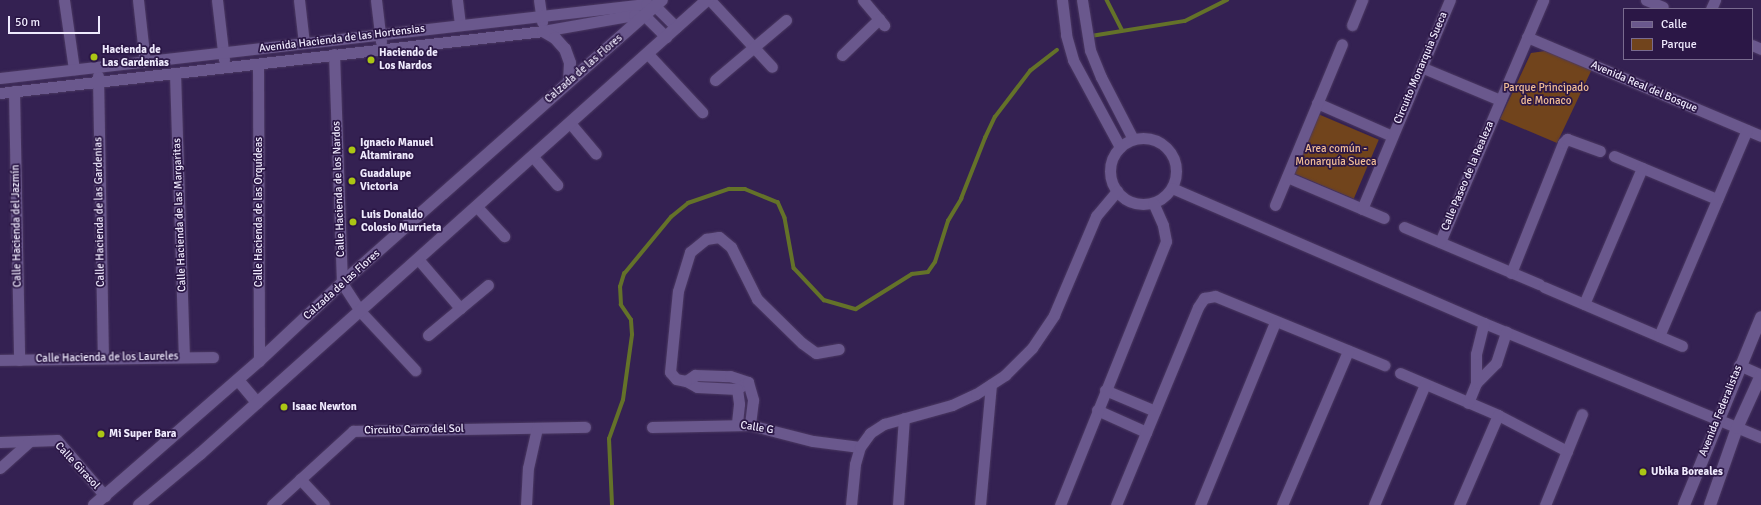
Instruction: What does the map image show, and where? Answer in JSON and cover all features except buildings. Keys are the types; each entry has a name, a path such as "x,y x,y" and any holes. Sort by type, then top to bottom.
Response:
{"street":[{"path":"64,0 74,69"},
{"path":"138,0 145,62"},
{"path":"217,0 224,67"},
{"path":"298,0 304,43"},
{"path":"376,0 382,48"},
{"path":"457,0 460,25"},
{"path":"539,0 543,31 555,38 565,49 570,63 568,81"},
{"path":"139,505 257,403 533,157 676,27 709,0 772,67"},
{"path":"842,55 882,22 863,0"},
{"path":"1062,0 1066,34 1073,60 1120,147"},
{"path":"1352,25 1362,0"},
{"name":"Circuito Monarquia Sueca","path":"1362,209 1450,0"},
{"name":"Calle Paseo de la Realeza","path":"1440,242 1543,0"},
{"path":"1646,0 1663,7"},
{"name":"Avenida Hacienda de las Hortensias","path":"0,78 541,16 618,3 659,3"},
{"path":"659,3 676,27"},
{"name":"Calzada de las Flores","path":"94,505 238,380 342,283 568,81 659,3"},
{"path":"1064,11 1082,5 1090,50 1100,77 1133,138"},
{"name":"Avenida Hacienda de las Hortensias","path":"0,93 258,64 382,48 543,31 634,15 645,16"},
{"path":"645,16 666,37"},
{"path":"716,80 786,20"},
{"name":"Avenida Real del Bosque","path":"1527,37 1761,136"},
{"path":"1275,205 1342,44"},
{"name":"Calle Hacienda de los Nardos","path":"334,54 342,283"},
{"path":"647,54 702,112"},
{"name":"Calle Hacienda de las Orquídeas","path":"258,64 259,361"},
{"name":"Calle Hacienda de las Gardenias","path":"97,67 103,358"},
{"path":"1421,67 1500,100"},
{"name":"Calle Hacienda de las Margaritas","path":"176,73 184,357"},
{"name":"Calle Hacienda del Jazmín","path":"14,92 19,360"},
{"name":"Circuito Monarquia Sueca","path":"1317,103 1392,136"},
{"path":"570,123 596,154"},
{"path":"1659,336 1747,130"},
{"path":"1133,138 1157,140 1170,150 1176,169 1172,188 1160,200 1153,203 1137,204 1117,192 1110,169 1114,153 1133,138"},
{"path":"1511,273 1563,143 1567,139 1573,140 1600,151"},
{"path":"1614,156 1717,199"},
{"path":"533,157 558,185"},
{"path":"1584,304 1642,168"},
{"path":"1287,177 1384,218"},
{"path":"1172,188 1484,323 1761,437"},
{"path":"851,505 855,464 860,447 870,433 884,424 952,405 1005,375 1032,348 1054,315 1096,216 1117,192"},
{"path":"1060,505 1166,241 1163,225 1153,203"},
{"path":"477,207 504,236"},
{"path":"1404,227 1682,346"},
{"path":"748,382 737,389 697,387 686,381 676,379 670,372 678,291 690,252 706,239 719,237 731,247 757,299 807,346 816,353 839,349"},
{"path":"418,259 460,308"},
{"path":"342,283 360,311 414,370"},
{"path":"428,335 488,285"},
{"path":"1116,505 1198,307 1204,298 1215,296 1275,322 1384,365"},
{"name":"Avenida Federalistas","path":"1684,505 1739,365 1761,317"},
{"path":"1200,505 1275,322"},
{"path":"1468,403 1476,383 1476,354 1484,323"},
{"path":"1476,383 1496,363 1506,332"},
{"path":"1282,505 1348,351"},
{"name":"Calle Hacienda de los Laureles","path":"0,360 213,357"},
{"path":"1739,365 1761,375"},
{"path":"1400,373 1498,415 1567,451"},
{"path":"686,381 695,375 730,376 748,382"},
{"name":"Avenida Federalistas","path":"1710,505 1737,428 1761,375"},
{"path":"238,380 257,403"},
{"path":"748,382 753,400 750,425"},
{"path":"980,505 991,384"},
{"path":"1374,505 1426,384"},
{"path":"737,389 739,404 737,424"},
{"path":"1105,390 1155,411"},
{"path":"1097,410 1146,432"},
{"path":"1545,505 1582,414"},
{"path":"1459,505 1498,415"},
{"path":"898,505 904,418"},
{"name":"Calle G","path":"652,428 737,424 750,425 813,440 860,447"},
{"name":"Circuito Carro del Sol","path":"272,505 353,431 585,426"},
{"path":"521,505 526,505 528,468 538,428"},
{"name":"Calle Girasol","path":"0,442 57,440 105,496"},
{"path":"0,468 30,441"},
{"path":"300,479 324,505"}],"green space":[{"name":"Parque Principado de Monaco","path":"1545,51 1592,69 1557,143 1500,119 1531,53"},
{"name":"Area común - Monarquía Sueca","path":"1318,114 1379,140 1354,199 1293,173"}],"waterway":[{"path":"1107,0 1122,30"},
{"path":"1091,36 1185,21 1227,0"},
{"path":"612,505 609,439 623,400 632,335 631,320 621,305 620,287 624,274 671,217 688,203 729,189 745,189 778,202 785,218 794,268 824,300 856,309 912,274 928,272 935,262 948,221 961,199 995,117 1030,71 1057,50"}],"place":[{"name":"Hacienda de Las Gardenias","path":"94,57"},
{"name":"Haciendo de Los Nardos","path":"371,60"},
{"name":"Ignacio Manuel Altamirano","path":"352,150"},
{"name":"Guadalupe Victoria","path":"352,181"},
{"name":"Luis Donaldo Colosio Murrieta","path":"353,222"},
{"name":"Isaac Newton","path":"284,407"},
{"name":"Mi Super Bara","path":"101,434"},
{"name":"Ubika Boreales","path":"1643,472"}]}
